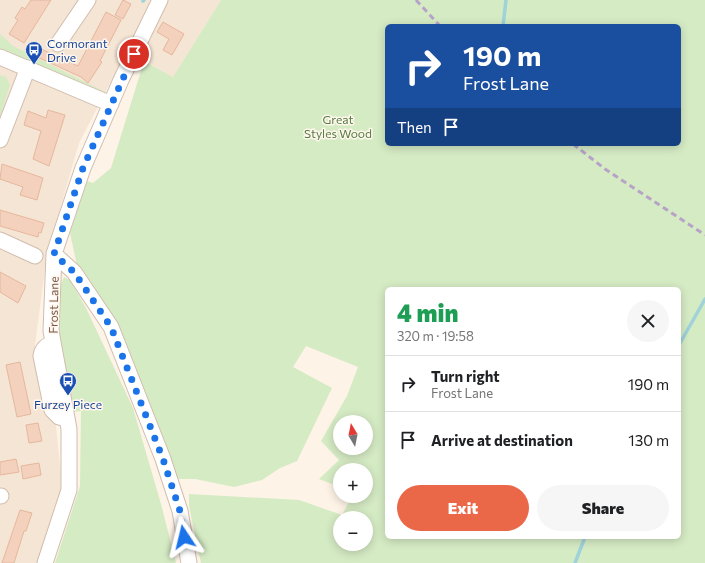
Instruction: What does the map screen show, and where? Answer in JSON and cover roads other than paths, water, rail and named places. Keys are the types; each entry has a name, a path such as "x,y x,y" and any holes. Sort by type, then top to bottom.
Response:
{"street":[{"path":"58,44 88,0"},
{"name":"Frost Lane","path":"45,563 69,490 69,430 51,331 54,254 83,168 111,104 160,0"},
{"path":"0,57 111,104"},
{"path":"0,140 28,68"},
{"path":"0,240 35,256"},
{"path":"54,254 74,272 111,327 163,459 180,511 189,563"}],"waterway":[{"path":"503,24 506,0"},
{"path":"681,341 705,299"},
{"path":"575,563 584,539"}],"railway":[{"path":"416,0 438,24"},
{"path":"576,146 605,169 705,235"}],"place":[{"name":"Cormorant Drive","path":"34,65"},
{"name":"Furzey Piece","path":"68,396"}],"park label":[{"name":"Great Styles Wood","path":"338,126"}]}
